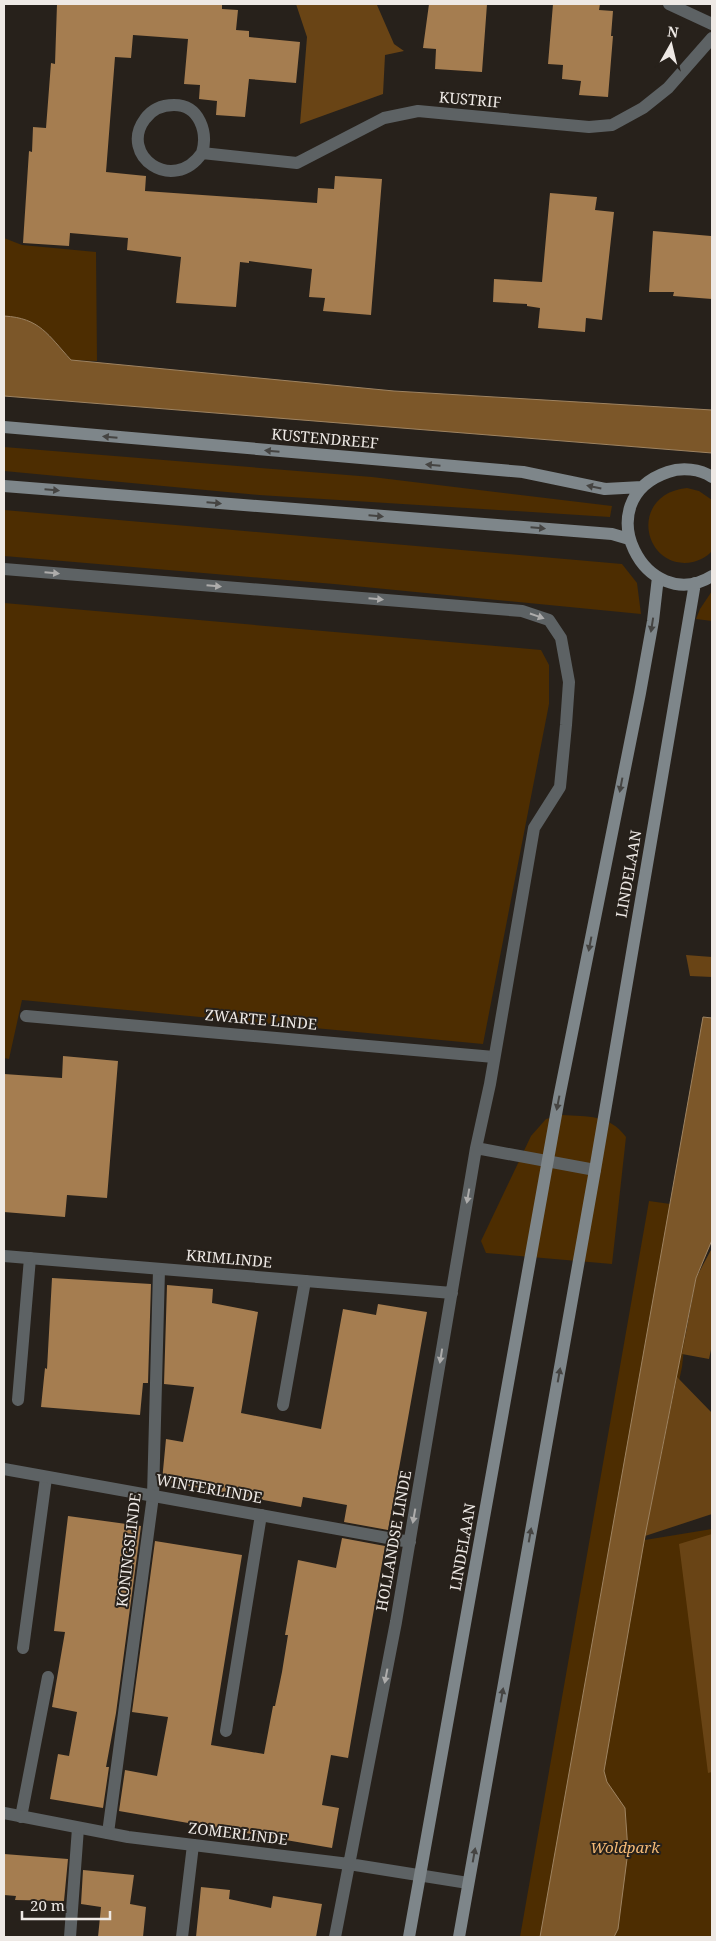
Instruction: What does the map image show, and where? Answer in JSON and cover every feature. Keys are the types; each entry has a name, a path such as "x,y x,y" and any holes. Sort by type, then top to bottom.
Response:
{"main road":[{"name":"KUSTENDREEF","path":"4,427 523,472 605,489 642,487"},
{"path":"712,477 691,470 681,469 658,475 642,487 632,504 628,516 629,540 643,565 658,576 670,582 695,583 712,576"},
{"path":"4,486 602,533 629,540"},
{"name":"LINDELAAN","path":"410,1937 419,1876 436,1792 547,1161 640,693 653,621 658,576"},
{"name":"LINDELAAN","path":"459,1937 595,1170 695,583"}],"street":[{"path":"670,4 712,24"},
{"name":"KUSTRIF","path":"202,153 296,163 384,118 418,112 589,127 612,125 643,108 668,88 712,38"},
{"path":"178,105 188,109 202,123 205,133 202,153 192,165 179,172 158,169 150,164 141,151 138,134 141,123 157,108 178,105"},
{"name":"HOLLANDSE LINDE","path":"4,570 522,611 549,620 561,638 569,682 560,787 534,828 476,1148 396,1622 335,1937"},
{"name":"ZWARTE LINDE","path":"26,1016 494,1057"},
{"path":"476,1148 595,1170"},
{"name":"KRIMLINDE","path":"4,1256 452,1293"},
{"path":"18,1400 30,1258"},
{"name":"KONINGSLINDE","path":"108,1833 153,1496 159,1270"},
{"path":"283,1405 305,1281"},
{"name":"WINTERLINDE","path":"4,1469 410,1542"},
{"path":"23,1648 46,1478"},
{"path":"226,1731 261,1514"},
{"path":"21,1817 48,1677"},
{"name":"ZOMERLINDE","path":"4,1813 108,1833 348,1864 468,1883"},
{"path":"70,1937 78,1828"},
{"path":"182,1937 193,1845"}],"green space":[{"path":"4,238 22,245 96,252 97,361 71,360 35,324 16,317 4,316"},
{"path":"4,447 372,477 612,506 610,517 259,495 4,471"},
{"path":"687,488 699,491 712,500 712,551 703,558 693,562 676,562 663,556 653,545 649,531 649,517 656,504 668,493"},
{"path":"4,510 622,564 637,583 641,614 334,584 4,556"},
{"path":"712,591 712,621 696,619 700,609"},
{"path":"4,603 541,650 549,665 549,704 483,1044 22,1000 9,1059 4,1058"},
{"path":"562,1115 605,1120 626,1137 612,1264 486,1253 481,1241 531,1136 546,1119"},
{"name":"Woldpark","path":"649,1201 699,1208 682,1367 645,1540 712,1529 712,1937 520,1937"}],"shaded area":[{"path":"296,4 377,5 394,44 404,51 385,55 383,94 300,124 307,37"},
{"path":"4,316 16,317 35,324 71,360 394,391 712,410 712,453 4,396"},
{"path":"686,955 712,957 712,977 690,976"},
{"path":"703,1017 712,1018 712,1240 696,1278 645,1536 604,1771 607,1782 625,1808 628,1851 618,1929 614,1937 540,1937"},
{"path":"712,1248 712,1345 709,1359 682,1354 696,1278"},
{"path":"677,1377 712,1413 712,1514 645,1536"},
{"path":"712,1534 712,1772 708,1773 679,1544"}],"building":[{"path":"57,4 222,4 222,9 238,10 236,30 249,31 249,37 300,42 296,83 249,79 245,117 216,115 217,101 199,99 200,85 184,84 188,39 133,35 131,58 115,57 106,172 146,176 145,191 317,203 318,188 334,189 335,176 382,179 371,315 323,311 325,298 309,297 312,269 249,261 249,263 240,262 236,307 176,303 181,257 127,250 128,238 70,233 69,246 23,243 29,151 32,152 33,127 46,128 51,63 55,64"},
{"path":"429,4 487,4 482,72 435,69 436,49 423,48"},
{"path":"553,4 600,4 599,10 613,11 608,97 579,95 581,81 562,79 563,65 548,64"},
{"path":"550,193 597,197 595,210 614,212 602,320 586,318 585,332 538,328 540,308 527,306 527,304 493,302 494,279 542,282"},
{"path":"653,231 711,236 712,299 673,296 674,292 649,292"},
{"path":"63,1056 118,1061 107,1198 67,1195 65,1217 4,1212 4,1074 62,1078"},
{"path":"52,1278 151,1284 148,1383 143,1383 140,1415 41,1407 45,1368 47,1369"},
{"path":"167,1285 213,1289 212,1303 258,1312 241,1413 321,1429 343,1309 376,1315 378,1304 427,1312 388,1530 344,1522 347,1505 303,1497 301,1507 162,1481 166,1439 183,1442 194,1387 164,1384"},
{"path":"68,1516 141,1526 116,1713 106,1767 109,1767 103,1808 50,1799 58,1754 69,1756 77,1712 52,1707 65,1632 54,1631"},
{"path":"342,1538 385,1546 348,1758 331,1755 322,1805 339,1808 332,1848 119,1811 125,1770 157,1776 168,1717 132,1712 155,1541 242,1555 211,1745 264,1754 273,1706 275,1706 282,1672 288,1635 285,1635 298,1560 336,1568"},
{"path":"4,1854 68,1859 64,1901 15,1900 16,1896 4,1895"},
{"path":"83,1870 134,1875 130,1904 146,1907 143,1937 98,1937 101,1907 81,1904"},
{"path":"201,1887 230,1890 229,1899 271,1908 273,1896 322,1904 316,1937 196,1937"}]}
